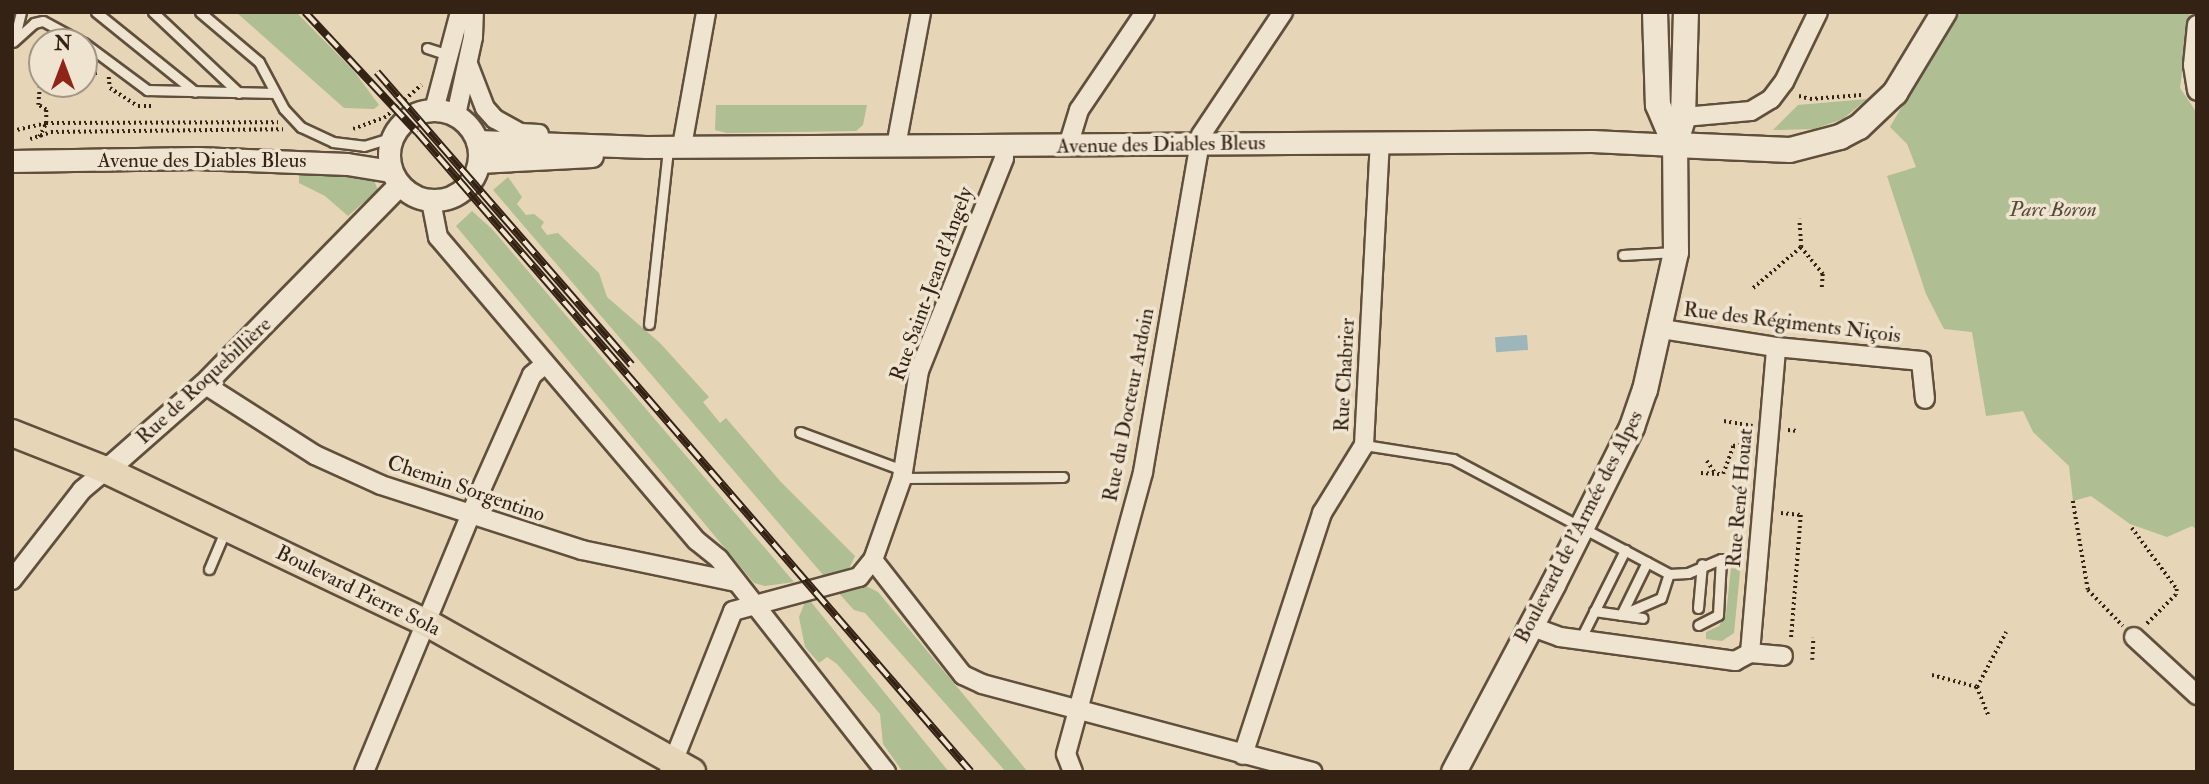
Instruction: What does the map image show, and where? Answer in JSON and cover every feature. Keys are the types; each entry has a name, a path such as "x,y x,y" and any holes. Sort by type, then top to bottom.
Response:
{"main road":[{"path":"1655,12 1675,145 1790,150 1840,137 1859,127 1895,93 1944,12"},
{"path":"1673,118 1686,12"},
{"name":"Boulevard de l'Armée des Alpes","path":"1454,772 1632,427 1662,328 1676,252 1675,145"},
{"name":"Boulevard Pierre Sola","path":"12,433 106,470 427,623 678,768"}],"street":[{"path":"434,110 460,12"},
{"path":"431,201 457,194 467,186 478,151 456,115 468,64 474,12"},
{"path":"675,146 706,12"},
{"path":"896,146 920,12"},
{"path":"1068,146 1079,110 1145,12"},
{"name":"Rue du Docteur Ardoin","path":"1073,772 1066,754 1143,472 1200,145 1208,124 1283,12"},
{"path":"1673,118 1751,111 1771,99 1784,82 1818,12"},
{"path":"2197,25 2193,65 2197,91"},
{"name":"Avenue des Diables Bleus","path":"468,64 485,108 506,127 520,133 609,136 646,147"},
{"path":"456,115 434,110 408,117 391,138 395,178 431,201 438,237 697,541 719,559 886,772"},
{"name":"Avenue des Diables Bleus","path":"478,151 675,146 1068,146 1380,142 1675,145"},
{"name":"Rue Chabrier","path":"1243,755 1322,513 1364,445 1380,142"},
{"name":"Rue Saint-Jean d'Angely","path":"873,560 903,474 919,371 1004,158 1004,146"},
{"name":"Avenue des Diables Bleus","path":"12,161 197,158 347,164 395,178"},
{"name":"Rue de Roquebillière","path":"12,580 82,489 204,384 395,178"},
{"name":"Rue des Régiments Niçois","path":"1662,328 1776,347 1921,361 1925,400"},
{"name":"Rue René Houat","path":"1750,653 1776,347"},
{"path":"364,772 469,517 532,375 545,364"},
{"name":"Chemin Sorgentino","path":"204,384 315,454 380,485 469,517 582,550 736,582"},
{"path":"680,570 697,559 697,541"},
{"path":"678,768 723,629 733,611 859,577 873,560 963,674 1076,711 1313,772"},
{"path":"1530,626 1580,640 1735,661 1750,653 1786,650"},
{"path":"2134,637 2197,695"}],"lane":[{"path":"13,44 21,12"},
{"path":"96,12 195,92"},
{"path":"153,12 239,93"},
{"path":"200,12 259,62 275,93 301,127 333,142 364,146 391,138"},
{"path":"29,28 34,23 43,21 56,28"},
{"path":"13,44 28,29"},
{"path":"427,48 449,55"},
{"path":"98,54 147,90 275,93"},
{"path":"649,324 675,146"},
{"path":"1623,255 1676,252"},
{"path":"800,432 903,474 1063,477"},
{"path":"1364,445 1453,459 1669,574 1688,573 1716,558 1723,562 1717,615 1698,625"},
{"path":"208,569 226,527"},
{"path":"1580,640 1625,550"},
{"path":"1621,615 1647,562"},
{"path":"1698,608 1702,564"},
{"path":"1621,615 1661,598 1669,574"},
{"path":"1594,611 1643,618"}],"path":[{"path":"340,130 365,129 384,118 449,55"},
{"path":"1799,96 1810,99 1868,94"},
{"path":"39,98 38,105 46,110 46,123"},
{"path":"12,131 46,123 265,119 283,123"},
{"path":"25,140 51,132 301,127"},
{"path":"1799,219 1801,247 1823,274 1822,288"},
{"path":"1752,288 1801,247"},
{"path":"1724,421 1768,436"},
{"path":"1701,473 1727,470 1733,446 1768,436"},
{"path":"1707,461 1715,473"},
{"path":"2073,500 2088,590 2134,637 2176,595 2177,589 2132,528"},
{"path":"1762,512 1801,515 1786,650"},
{"path":"1976,687 2006,632"},
{"path":"1812,660 1813,638"},
{"path":"1932,675 1976,687"},
{"path":"1976,687 1989,716"}],"green space":[{"path":"236,12 296,12 354,71 379,105 374,109 344,108"},
{"name":"Parc Boron","path":"1962,12 2190,12 2180,88 2197,113 2197,530 2192,526 2167,537 2130,524 2091,496 2073,501 2069,466 2033,432 2023,411 1986,416 1972,332 1944,329 1926,294 1887,176 1916,167 1907,144 1890,127 1945,32"},
{"path":"1867,99 1843,119 1814,129 1773,130 1798,105"},
{"path":"716,105 867,105 863,125 856,131 727,133 715,130"},
{"path":"329,172 373,178 378,190 348,216 325,196 299,183 299,174"},
{"path":"508,177 522,197 517,204 526,215 534,214 544,222 541,227 547,235 558,233 599,273 607,297 660,343 709,397 703,402 720,423 726,418 780,481 855,556 849,569 824,576 493,190"},
{"path":"472,211 492,229 794,582 765,586 754,583 456,226"},
{"path":"1735,531 1744,531 1734,633 1722,641 1706,639 1706,632 1719,626 1726,614"},
{"path":"864,585 878,592 1028,772 1006,772 865,613 854,610 836,590"},
{"path":"807,597 949,772 903,772 883,744 880,714 837,664 827,657 819,663 805,647 799,617"}],"water":[{"path":"1527,335 1528,350 1496,352 1495,337"}],"railway":[{"path":"305,12 417,132 971,772"},
{"path":"377,72 632,365"}]}
